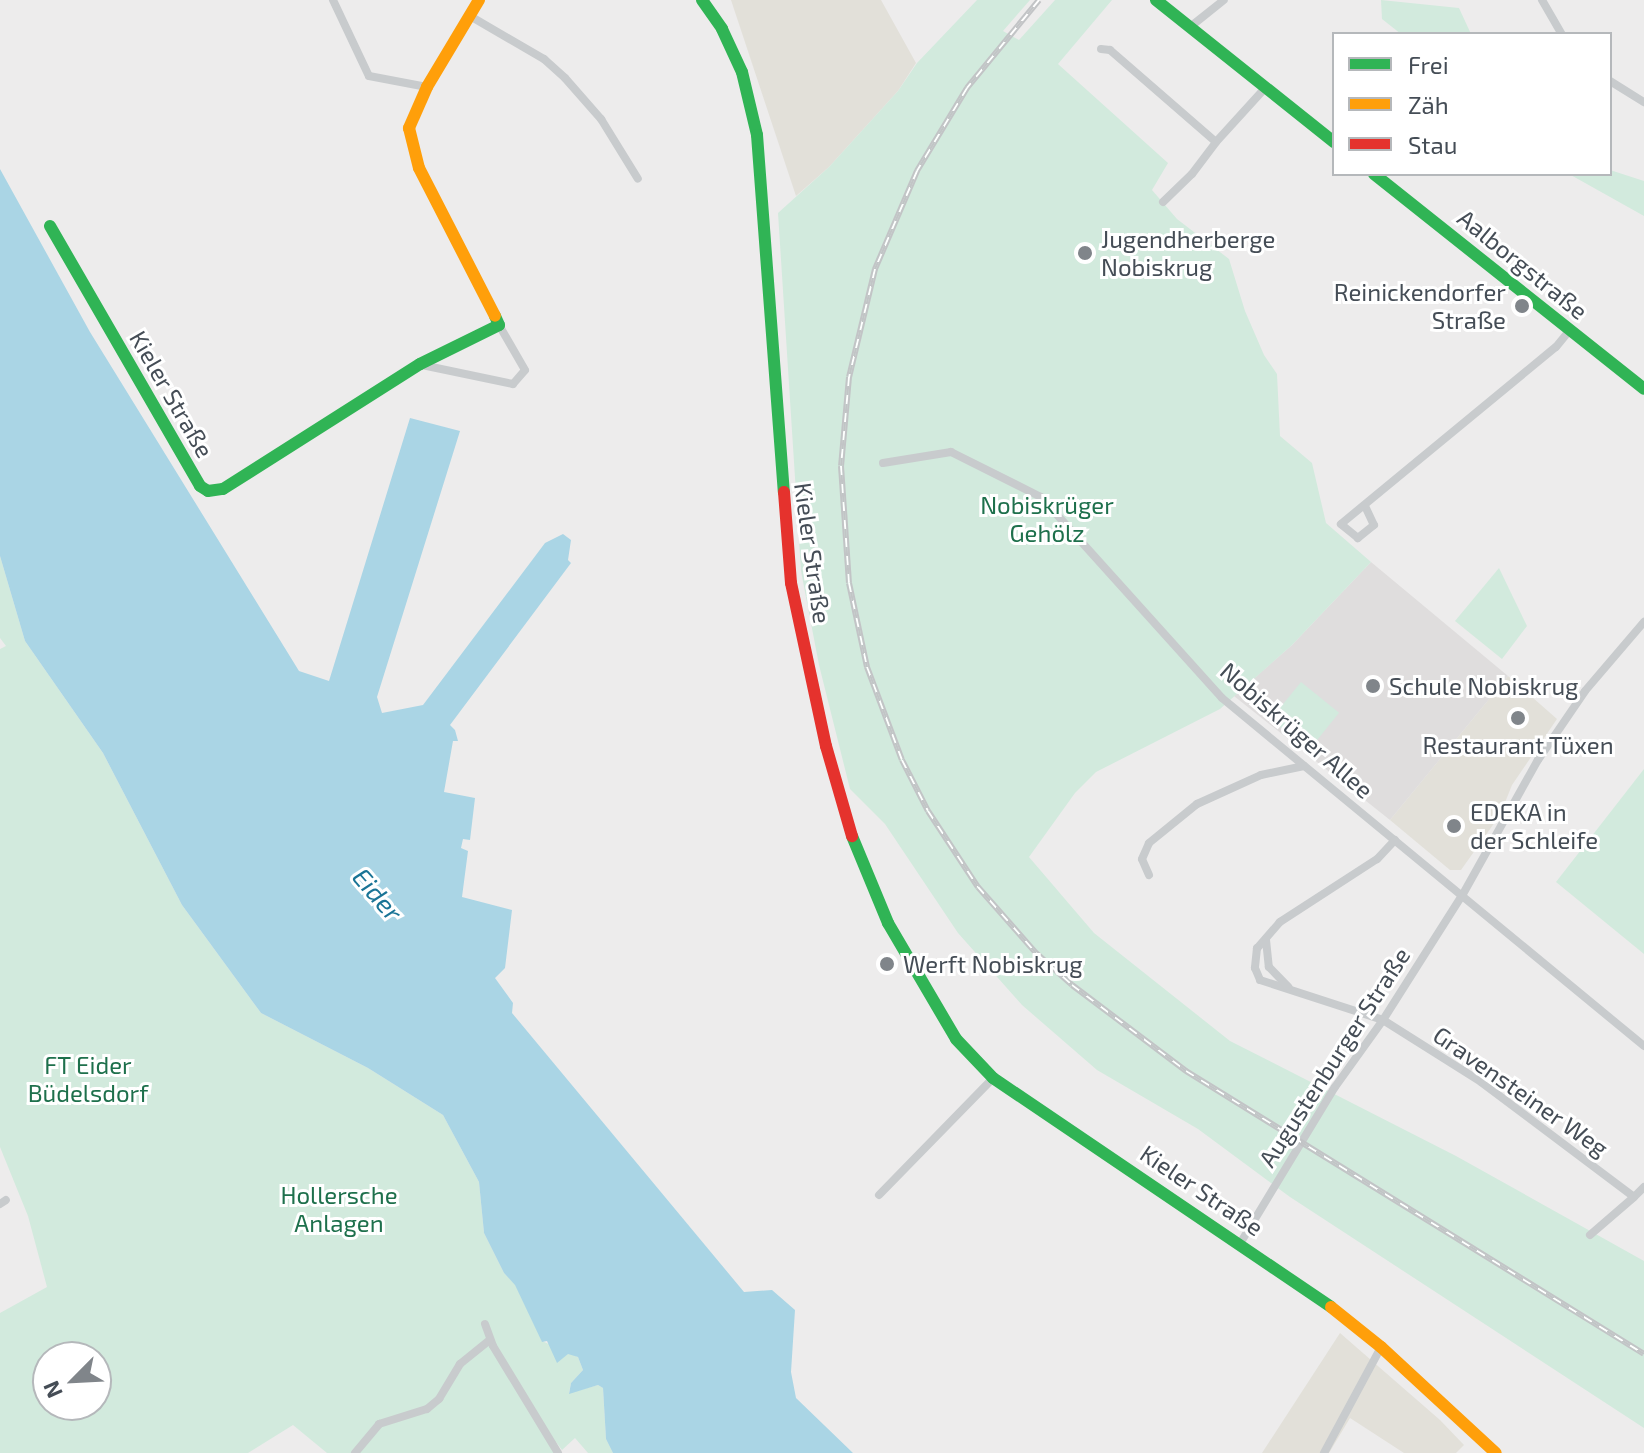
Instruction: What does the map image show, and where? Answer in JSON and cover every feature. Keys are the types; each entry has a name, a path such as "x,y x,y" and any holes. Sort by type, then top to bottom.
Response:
{"main road":[{"path":"479,0 427,87 409,128 410,146 499,325"},
{"name":"Kieler Straße","path":"702,0 733,52 753,114 764,207 791,583 826,746 845,814 878,904 956,1039 993,1078 1241,1242 1381,1347 1496,1453"},
{"path":"1156,0 1332,140"},
{"name":"Aalborgstraße","path":"1377,176 1644,389"},
{"name":"Kieler Straße","path":"50,226 200,486 208,491 223,489 420,364 499,325"}],"street":[{"path":"333,0 369,76 427,87"},
{"path":"1190,27 1224,0"},
{"path":"1542,0 1561,32"},
{"path":"470,16 544,59 565,78 601,119 638,179"},
{"path":"1101,49 1110,50 1216,142"},
{"path":"1612,82 1644,102"},
{"path":"1163,202 1192,174 1216,142 1266,87"},
{"path":"420,364 513,384 525,370 499,325"},
{"path":"1365,506 1556,347 1570,330"},
{"name":"Nobiskrüger Allee","path":"883,463 951,452 1041,497 1222,698 1644,1046"},
{"name":"Augustenburger Straße","path":"1241,1242 1335,1087 1383,1020 1463,894 1504,814 1564,719 1644,622"},
{"path":"1149,875 1142,859 1149,843 1197,804 1261,775 1304,766"},
{"path":"1289,988 1269,967 1266,940 1280,922 1377,859 1395,840"},
{"name":"Gravensteiner Weg","path":"1266,940 1257,948 1255,968 1260,980 1270,987 1289,988 1383,1020 1481,1082 1634,1197"},
{"path":"879,1195 993,1078"},
{"path":"1590,1235 1644,1187"},
{"path":"485,1324 490,1340 558,1453"},
{"path":"355,1453 379,1424 427,1409 439,1399 460,1364 490,1340"},
{"path":"1324,1453 1381,1347"}],"shaded area":[{"path":"731,0 881,0 916,63 898,91 829,167 796,196"},
{"name":"Schule Nobiskrug","path":"1371,562 1508,676 1390,820 1234,696 1292,645"},
{"path":"1508,676 1557,719 1512,785 1500,815 1461,870 1450,870 1390,820"},
{"path":"1340,1333 1440,1420 1464,1445 1456,1453 1404,1453 1350,1418 1329,1453 1262,1453"}],"green space":[{"name":"Nobiskrüger Gehölz","path":"977,0 1030,0 1003,31 1019,40 1055,0 1112,0 1058,64 1168,163 1152,190 1177,219 1229,259 1245,311 1264,355 1277,374 1280,436 1312,463 1326,523 1371,562 1292,645 1220,709 1096,772 1075,793 1029,857 1094,933 1230,1041 1456,1156 1644,1261 1644,1428 1290,1197 1198,1129 1097,1070 1022,1005 958,933 885,824 850,789 819,665 801,571 778,213 829,167 898,91 917,63"},
{"path":"1381,0 1459,8 1470,32 1398,32 1382,19"},
{"path":"1612,171 1644,181 1644,216 1573,176 1612,176"},
{"path":"0,556 25,641 103,753 182,905 261,1013 368,1068 443,1115 479,1182 484,1233 504,1273 515,1284 542,1341 578,1357 583,1370 571,1383 569,1393 598,1385 603,1388 606,1439 613,1453 588,1453 575,1438 562,1450 556,1442 557,1453 327,1453 293,1425 248,1453 0,1453 0,1313 47,1287 28,1216 0,1147 0,649 6,646 0,638"},
{"path":"1499,568 1527,626 1502,659 1455,621"},
{"path":"1301,682 1339,713 1309,750 1271,719"},
{"path":"1644,769 1644,954 1556,882"}],"water":[{"name":"Eider","path":"0,169 90,332 299,671 329,681 410,418 460,431 377,697 382,713 423,705 545,543 563,534 571,540 568,560 571,563 450,725 458,741 453,741 444,792 475,798 470,840 463,839 461,848 468,851 462,897 512,910 505,968 495,978 513,1003 512,1013 744,1292 772,1290 795,1310 791,1372 796,1398 853,1453 613,1453 606,1439 603,1388 598,1385 569,1394 571,1383 583,1370 578,1357 568,1354 557,1363 547,1341 542,1342 515,1285 504,1273 484,1233 479,1182 443,1115 368,1068 261,1013 182,905 103,753 25,641 0,556"}],"railway":[{"path":"1039,0 967,88 917,171 875,269 849,377 841,466 849,583 867,667 902,760 928,811 978,887 1036,953 1072,985 1186,1071 1644,1354"}],"traffic: fast":[{"path":"702,0 722,29 742,72 757,135 784,492"},
{"path":"1156,0 1332,140"},
{"path":"1377,176 1644,389"},
{"path":"50,226 200,486 208,491 223,489 420,364 499,325 495,316"},
{"path":"852,836 888,923 956,1039 993,1078 1331,1307"}],"traffic: slow":[{"path":"479,0 427,87 409,128 419,168 495,316"},
{"path":"1331,1307 1381,1347 1496,1453"}],"traffic: jam":[{"path":"784,492 791,583 826,746 852,836"}],"place":[{"name":"Jugendherberge Nobiskrug","path":"1085,253"},
{"name":"Reinickendorfer Straße","path":"1522,306"},
{"name":"Schule Nobiskrug","path":"1373,686"},
{"name":"Restaurant Tüxen","path":"1518,718"},
{"name":"EDEKA in der Schleife","path":"1454,826"},
{"name":"Werft Nobiskrug","path":"887,964"}],"park label":[{"name":"FT Eider Büdelsdorf","path":"88,1079"},
{"name":"Hollersche Anlagen","path":"339,1209"}]}
